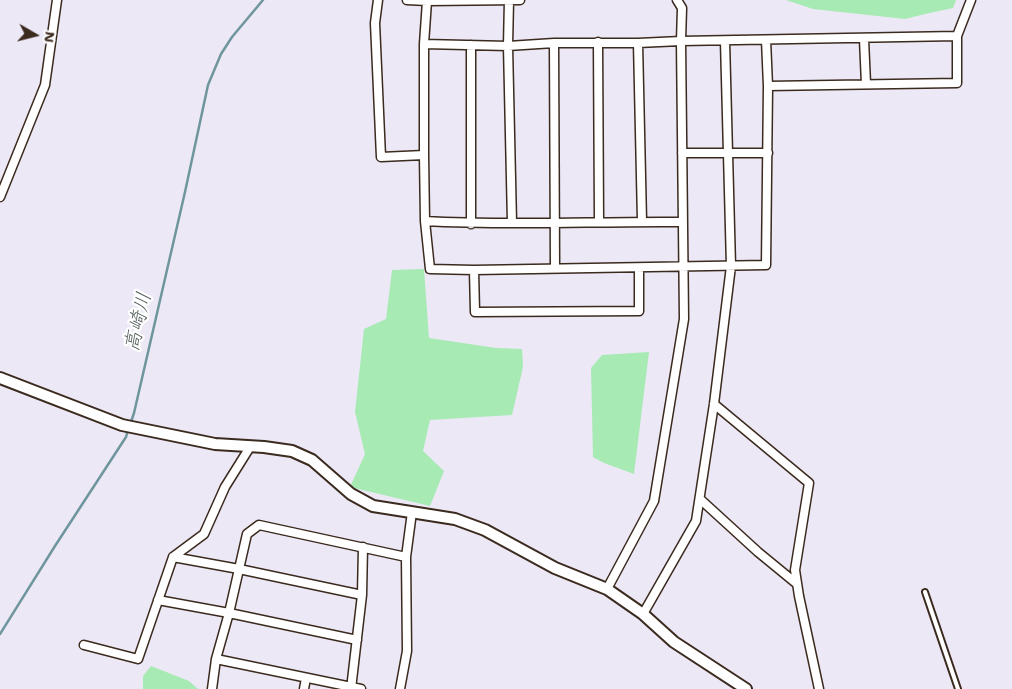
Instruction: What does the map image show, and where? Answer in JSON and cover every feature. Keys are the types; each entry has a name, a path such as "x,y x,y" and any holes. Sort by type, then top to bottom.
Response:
{"street":[{"path":"0,197 45,85 57,0"},
{"path":"378,0 375,23 381,157 424,155"},
{"path":"407,0 520,0"},
{"path":"509,0 508,46 512,223"},
{"path":"607,589 654,501 684,319 682,8 677,0"},
{"path":"768,86 957,83 957,36 972,0"},
{"path":"427,1 424,44 424,155 425,221 430,269 474,270 766,265 768,152 766,40"},
{"path":"424,44 508,46 598,42 638,43 957,36"},
{"path":"864,39 866,84"},
{"path":"643,614 696,521 714,404 731,266 725,41"},
{"path":"598,42 599,222"},
{"path":"554,43 555,268"},
{"path":"638,43 642,222"},
{"path":"471,45 472,224"},
{"path":"682,153 728,154 768,152"},
{"path":"425,221 472,224 683,222"},
{"path":"474,270 474,312 639,310 639,268"},
{"path":"0,378 122,425 215,444 292,452 312,460 351,494 373,506 455,519 485,530 555,568 607,589 643,614 674,642 746,689"},
{"path":"714,404 809,483 795,570 819,689"},
{"path":"84,645 138,659 173,557 204,534 225,487 250,447"},
{"path":"700,499 758,552 797,584"},
{"path":"400,689 408,651 406,557 412,512"},
{"path":"212,689 216,659 247,534 259,525 406,557"},
{"path":"351,688 362,595 363,547"},
{"path":"173,557 362,595"},
{"path":"158,600 357,640"},
{"path":"216,659 361,689"},
{"path":"304,689 306,678"}],"lane":[{"path":"925,592 958,689"}],"green space":[{"path":"786,0 956,0 953,8 905,19 813,9"},
{"path":"424,269 429,338 496,348 522,349 523,367 512,415 430,420 423,451 444,471 430,506 350,487 365,454 355,412 364,329 386,319 392,270"},
{"path":"649,352 634,474 593,457 591,368 602,355"},
{"path":"151,666 189,681 198,689 143,689 143,676"}],"waterway":[{"name":"高崎川","path":"130,425 185,192 208,85 221,54 232,37 263,0"},
{"name":"高崎川","path":"0,634 126,437 128,430"}]}
